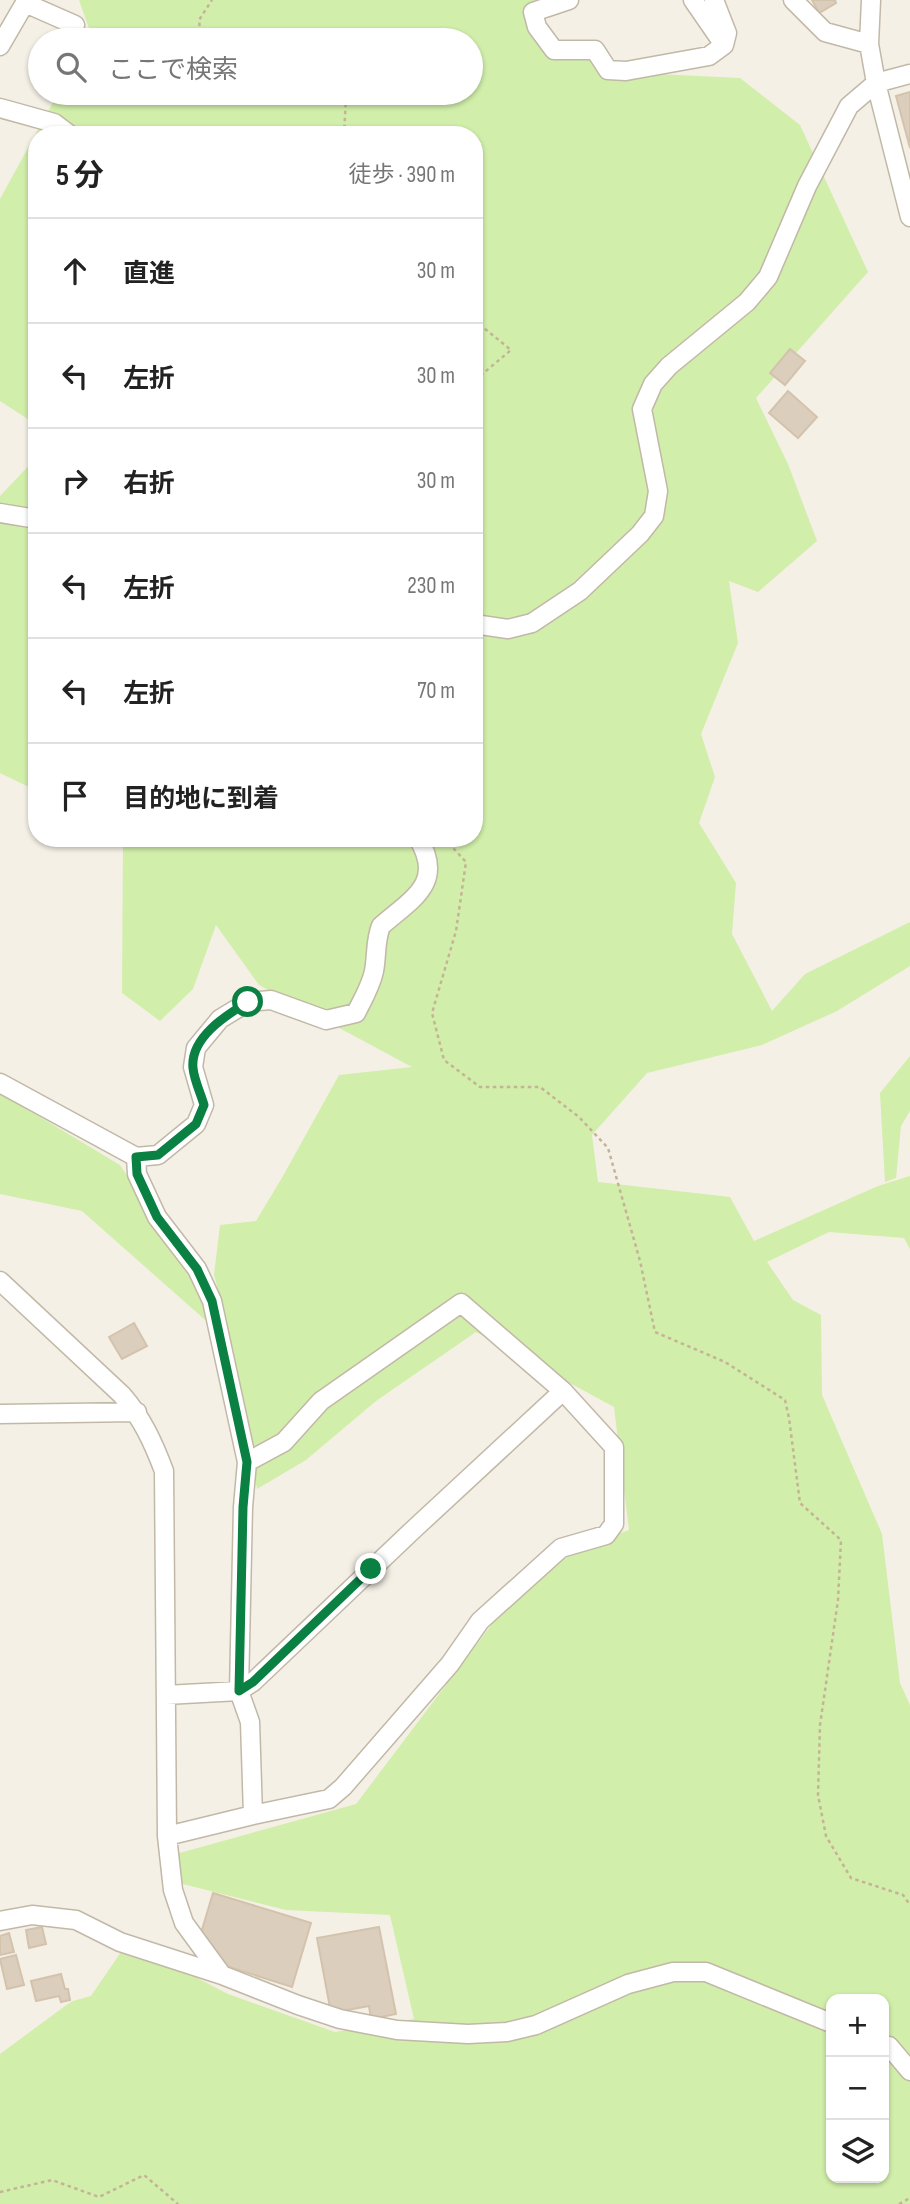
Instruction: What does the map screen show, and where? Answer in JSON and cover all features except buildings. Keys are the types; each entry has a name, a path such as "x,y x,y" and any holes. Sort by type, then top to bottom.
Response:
{"street":[{"path":"569,0 533,12 537,27 554,50 595,50 608,70 626,71 709,57 724,45 727,33 713,0"},
{"path":"693,0 724,45"},
{"path":"793,0 825,32 869,44"},
{"path":"871,0 869,44 876,83 910,217"},
{"path":"0,47 25,3 75,25"},
{"path":"483,625 508,629 532,623 580,591 640,534 654,516 658,491 642,409 653,384 669,366 747,302 768,277 807,186 849,106 876,83 910,74"},
{"path":"0,108 58,126"},
{"path":"0,513 28,518"},
{"path":"0,1083 136,1157 158,1155 196,1124 204,1105 193,1067 196,1048 220,1019 248,1002 271,1000 326,1020 356,1013 368,991 374,972 382,926 417,894 428,879 427,852 424,847"},
{"path":"136,1157 137,1174 157,1217 197,1269 212,1301 247,1462 243,1507 239,1691 250,1722 253,1815"},
{"path":"0,1281 137,1412 152,1439 164,1471 167,1836 173,1890 184,1923 222,1975"},
{"path":"167,1836 328,1799 343,1787 450,1664 480,1621 561,1548 606,1535 614,1524 614,1447 563,1391 461,1303 321,1401 284,1442 247,1462"},
{"path":"166,1695 239,1691 253,1682 563,1391"},
{"path":"0,1413 137,1412"},
{"path":"0,1922 32,1915 76,1920 120,1942 222,1975 298,2005 340,2019 397,2030 468,2034 507,2032 536,2025 628,1983 673,1972 706,1972 826,2021"},
{"path":"889,2046 910,2050"},
{"path":"889,2048 910,2071"}],"path":[{"path":"200,28 199,20 212,0"},
{"path":"344,126 346,105"},
{"path":"483,327 511,350 483,373"},
{"path":"452,847 466,862 456,931 432,1013 444,1060 480,1087 540,1087 579,1117 608,1148 640,1261 655,1332 725,1362 785,1400 800,1503 841,1540 838,1601 820,1725 818,1795 827,1836 851,1878 903,1895 910,1905"},
{"path":"0,2192 52,2180 99,2197 144,2175 178,2204"},
{"path":"899,2204 910,2198"}],"green space":[{"path":"79,0 534,0 554,50 635,73 740,78 800,125 868,272 756,398 788,464 817,541 758,592 729,581 738,643 701,734 715,777 699,823 736,883 732,934 772,1011 805,974 910,922 910,966 837,1011 762,1045 647,1073 592,1135 598,1182 730,1197 754,1241 878,1186 910,1176 910,1249 904,1238 829,1232 767,1262 793,1300 821,1315 822,1395 882,1534 900,1683 910,1705 910,2204 0,2204 0,2054 65,2006 91,1996 121,1952 170,1964 228,1994 335,2032 414,2019 390,1915 286,1910 179,1883 176,1854 356,1804 501,1612 561,1555 629,1530 614,1407 476,1332 376,1401 306,1460 257,1489 225,1315 214,1275 220,1225 256,1221 339,1075 412,1067 259,985 216,925 193,989 160,1021 122,993 123,847 483,847 483,126 40,126 51,105 483,105 483,28 89,28"},
{"path":"28,148 28,419 0,401 0,199"},
{"path":"28,466 28,787 0,773 0,496"},
{"path":"910,1056 910,1111 901,1126 896,1178 885,1182 880,1093"},
{"path":"0,1093 120,1165 194,1274 212,1326 82,1211 0,1194"}],"route":[{"path":"248,1002 220,1019 196,1048 193,1067 204,1105 196,1124 158,1155 136,1157 137,1174 157,1217 197,1269 212,1301 247,1462 243,1507 239,1691 253,1682 371,1569"}]}
